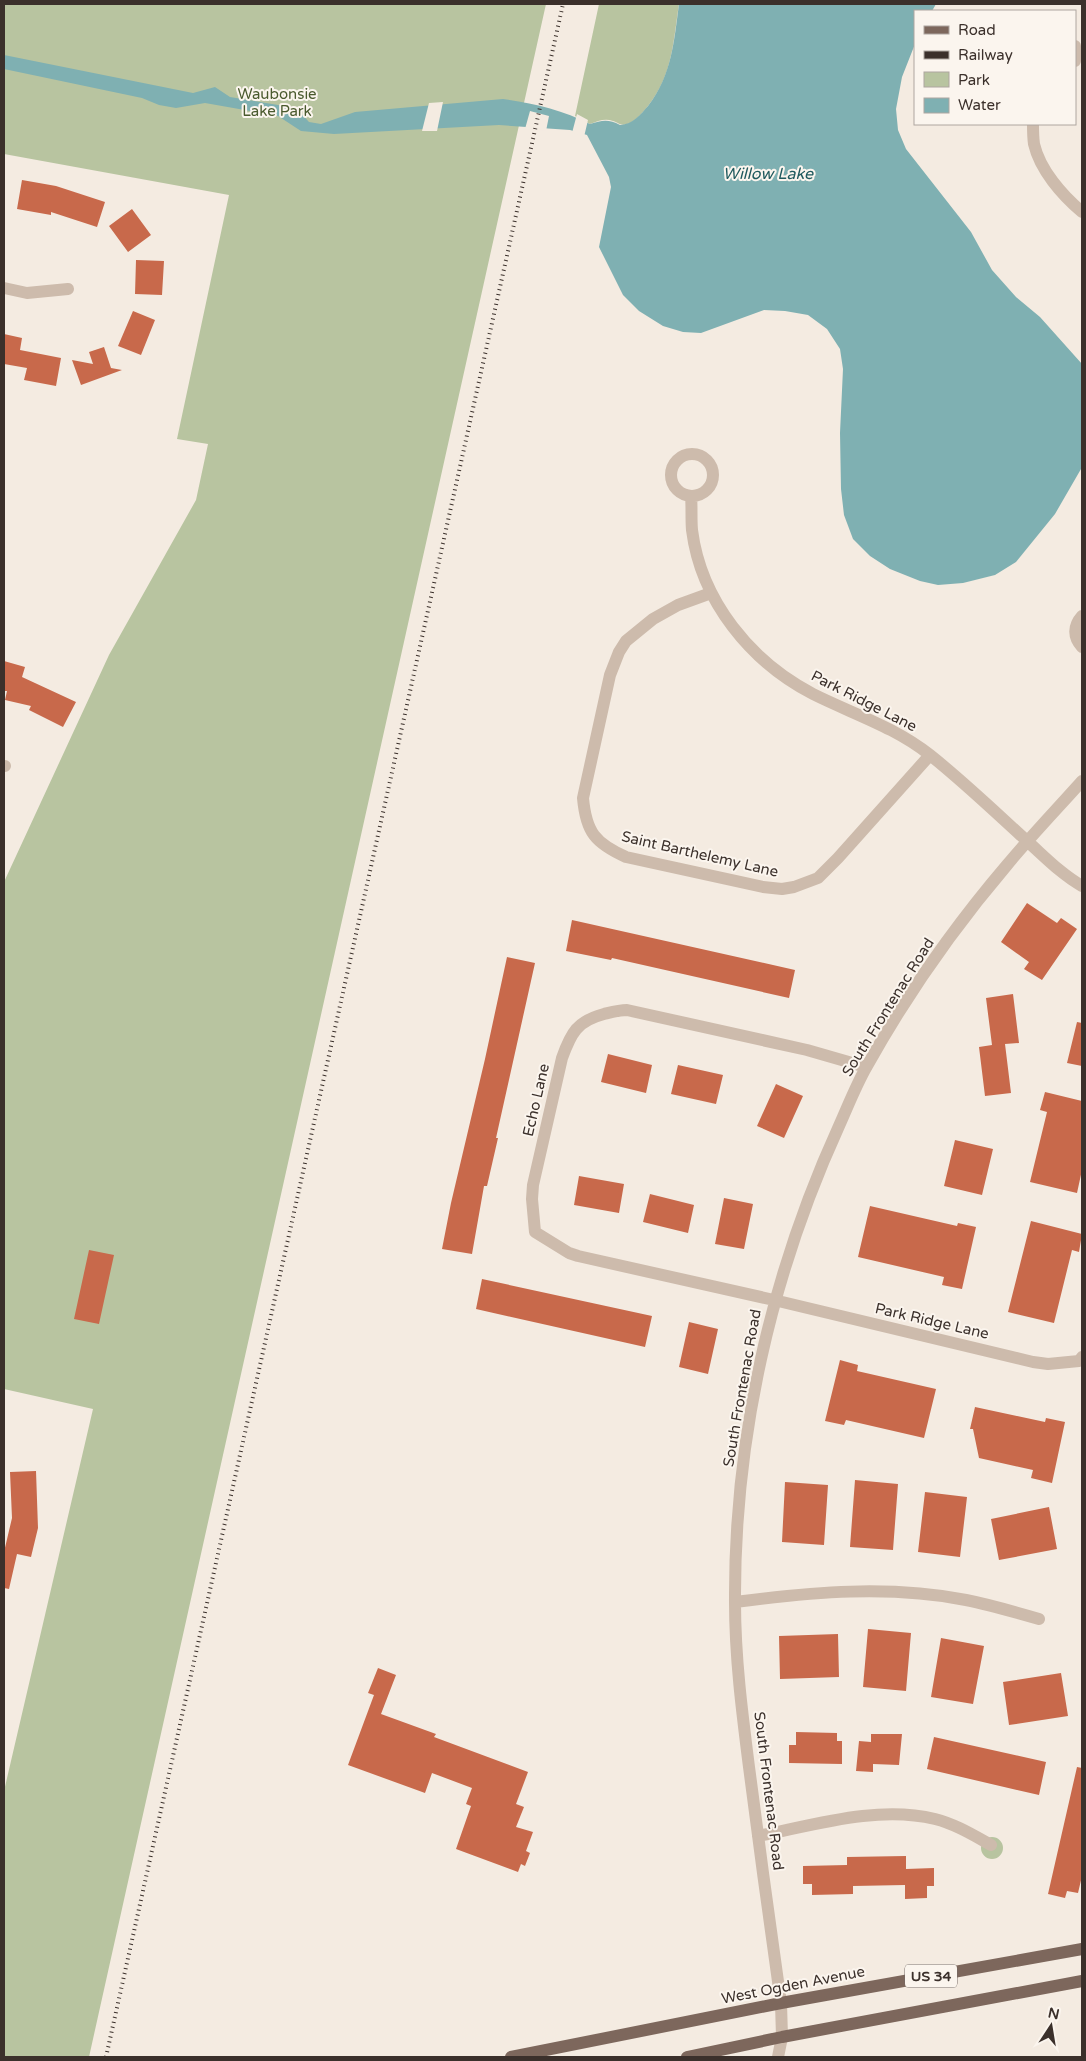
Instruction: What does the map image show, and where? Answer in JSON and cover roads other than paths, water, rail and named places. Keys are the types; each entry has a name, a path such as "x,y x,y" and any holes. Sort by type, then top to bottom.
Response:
{"main road":[{"name":"West Ogden Avenue","path":"511,2057 780,2003 1082,1948"},
{"name":"US 34","path":"687,2057 782,2037 1082,1981"}],"street":[{"path":"1033,125 1034,144 1042,164 1068,200 1082,212"},
{"path":"4,288 27,293 68,290"},
{"name":"Park Ridge Lane","path":"691,496 692,529 710,593 742,638 774,669 814,694 898,732 930,755 1049,863 1082,886"},
{"name":"Saint Barthelemy Lane","path":"710,593 678,605 653,618 626,642 614,662 583,798 585,817 594,835 606,848 626,857 764,887 782,889 794,887 818,878 930,755"},
{"path":"1082,616 1075,629 1075,636 1082,647"},
{"name":"South Frontenac Road","path":"778,2057 782,2037 780,2003 741,1702 735,1602 740,1504 746,1443 756,1381 774,1300 808,1199 866,1067 941,950 1008,864 1082,781"},
{"name":"Echo Lane","path":"774,1300 578,1256 569,1253 535,1232 532,1200 533,1185 562,1058 567,1044 575,1029 588,1018 619,1010 628,1010 807,1050 866,1067"},
{"name":"Park Ridge Lane","path":"774,1300 1033,1362 1048,1364 1079,1361 1082,1357"},
{"path":"735,1602 820,1592 902,1592 965,1600 1039,1619"},
{"path":"758,1836 854,1818 918,1816 956,1826 991,1845"}],"water":[{"name":"Willow Lake","path":"679,4 936,4 933,10 914,10 914,47 902,77 896,109 898,130 906,149 971,232 992,270 1016,297 1040,317 1082,364 1081,469 1055,514 1016,562 995,575 963,583 938,585 920,581 890,569 870,556 853,539 844,515 841,489 840,433 843,369 840,349 827,329 808,315 764,310 701,333 683,332 663,326 639,311 623,295 599,247 611,187 609,177 587,135 570,130 499,125 334,134 301,131 278,116 205,103 176,108 159,105 142,98 4,69 4,55 193,93 215,87 230,97 290,107 299,111 309,122 321,124 355,112 503,99 548,108 590,124 605,121 620,125 629,123 639,116 656,94 671,57"}],"railway":[{"path":"106,2057 563,4"}],"park label":[{"name":"Waubonsie Lake Park","path":"277,102"}]}
